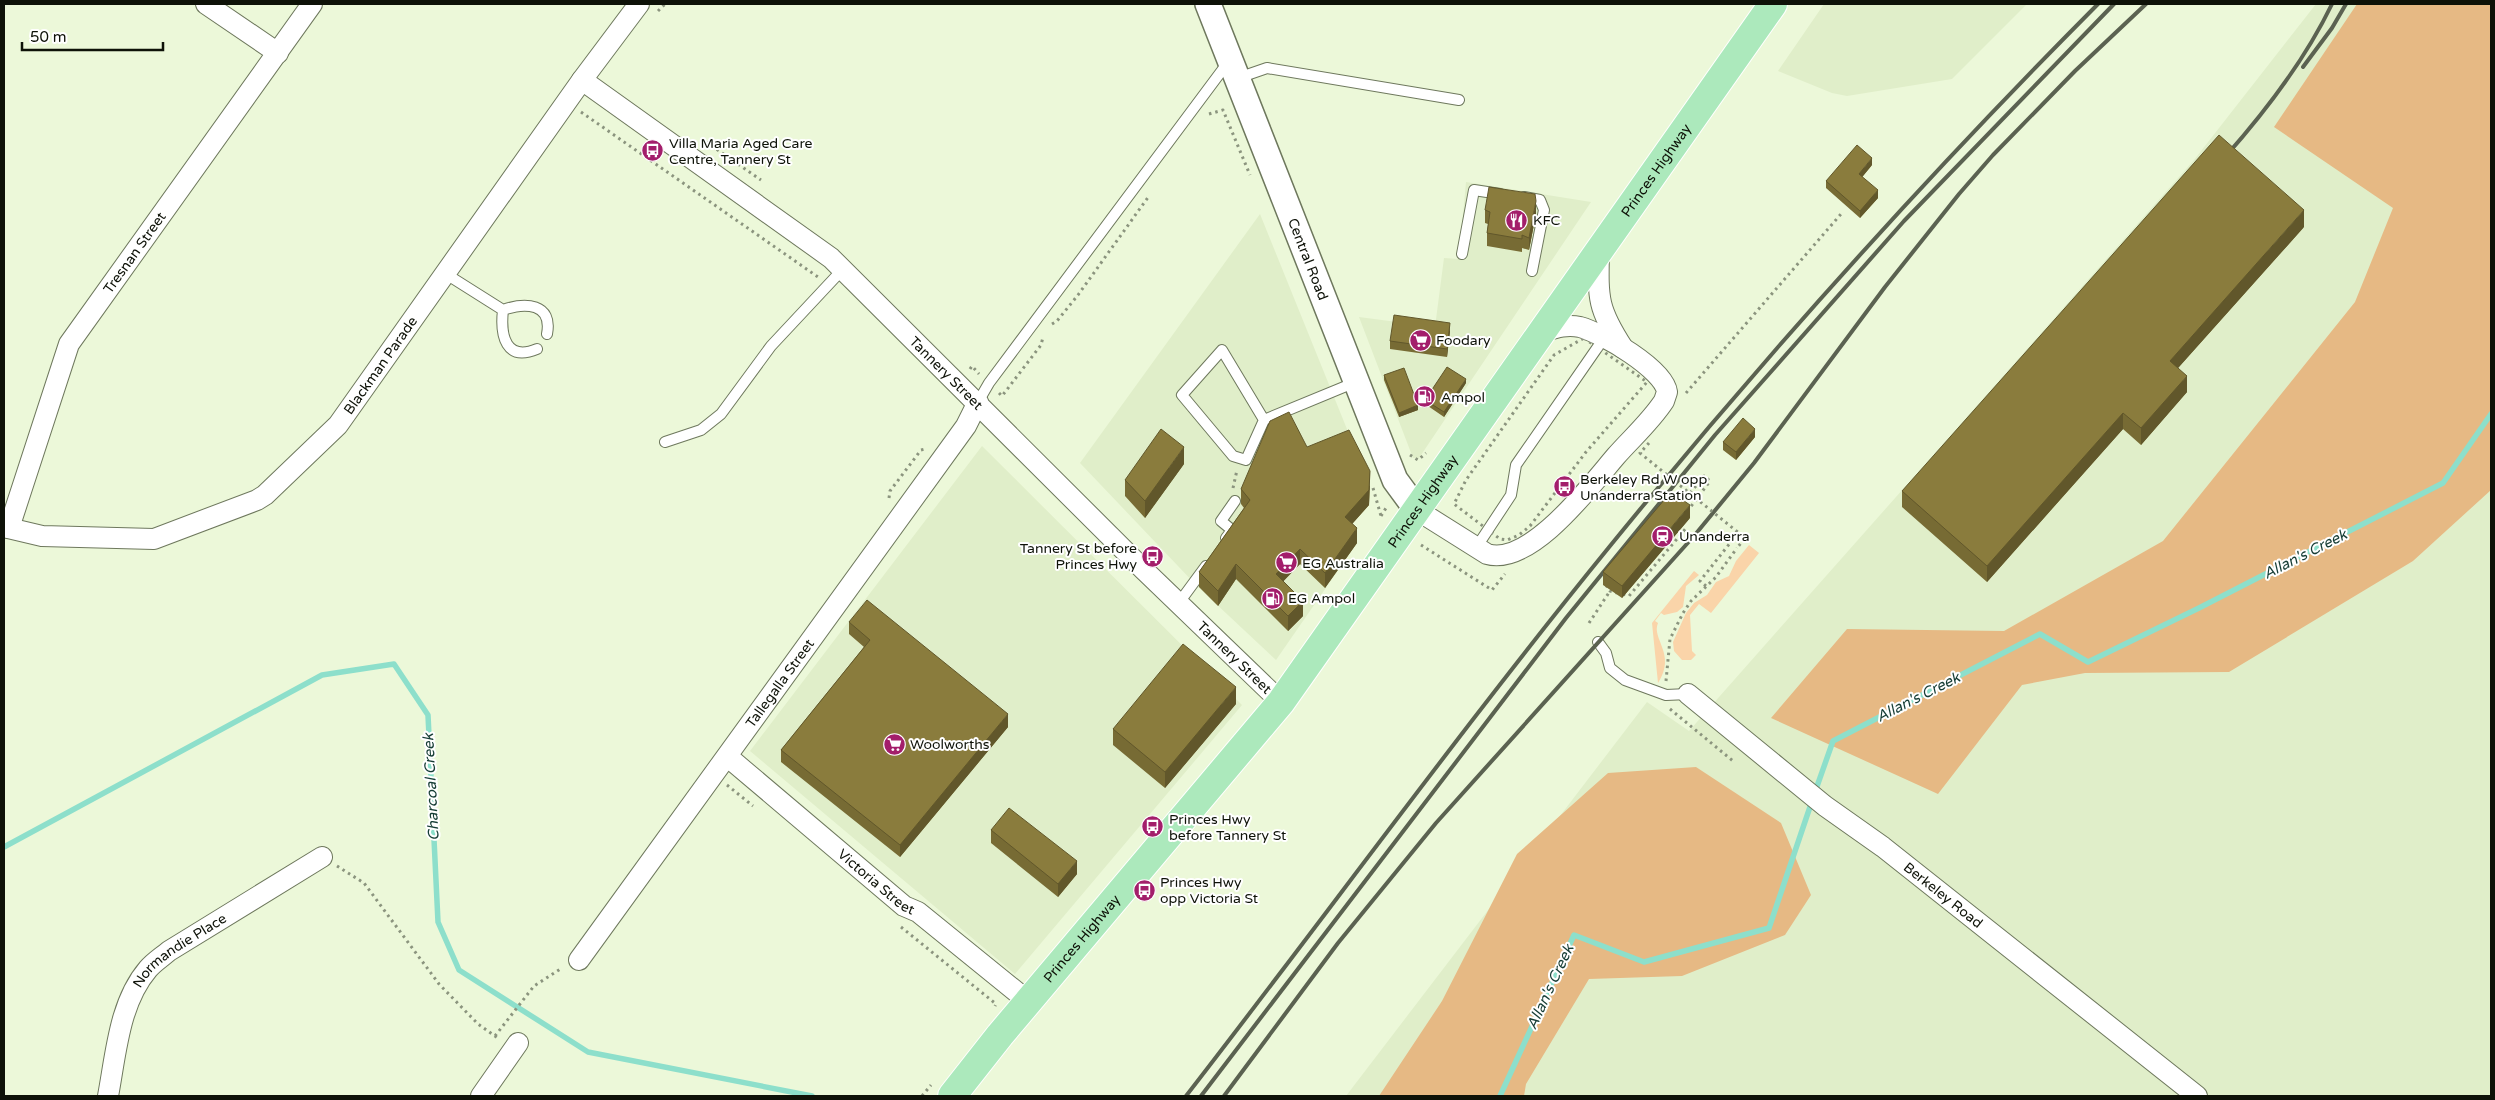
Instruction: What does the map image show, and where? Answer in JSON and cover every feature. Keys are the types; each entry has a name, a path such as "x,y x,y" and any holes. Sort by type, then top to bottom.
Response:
{"main road":[{"name":"Princes Highway","path":"952,1096 1281,702 1773,4"}],"street":[{"path":"206,4 278,53"},
{"name":"Tresnan Street","path":"6,528 69,344 312,4"},
{"name":"Blackman Parade","path":"6,528 42,536 154,539 257,500 338,425 582,80 639,4"},
{"name":"Central Road","path":"1208,4 1394,480 1417,510"},
{"name":"Tannery Street","path":"582,80 831,258 978,402 1178,604 1281,702"},
{"path":"1417,510 1487,554 1500,556 1519,550 1570,508 1662,405 1667,392 1664,382 1623,348 1608,324 1600,304 1599,251"},
{"path":"1542,332 1557,327 1573,326 1587,330 1595,341 1623,348"},
{"name":"Tallegalla Street","path":"578,960 966,426 978,402"},
{"name":"Berkeley Road","path":"1688,694 1825,806 1883,847 2197,1096"},
{"name":"Victoria Street","path":"728,756 904,906 918,912 1029,1002"},
{"name":"Normandie Place","path":"108,1096 123,1017 132,994 148,969 169,951 322,856"},
{"path":"481,1096 516,1047"}],"lane":[{"path":"978,402 989,383 1233,69 1267,68 1458,100"},
{"path":"1462,254 1474,190 1540,200 1544,210 1532,271"},
{"path":"665,442 701,430 721,414 772,346 843,269"},
{"path":"446,274 503,310"},
{"path":"503,310 518,305 531,306 544,312 549,324 547,334"},
{"path":"503,310 501,327 506,344 515,352 526,353 537,348"},
{"path":"1476,548 1511,494 1516,464 1595,341"},
{"path":"1264,420 1222,350 1182,394 1234,456 1246,460 1264,420 1356,382"},
{"path":"1178,604 1232,530 1221,521 1234,501"},
{"path":"1598,642 1606,653 1610,668 1616,674 1652,692 1666,695 1688,694"}],"path":[{"path":"1204,120 1210,112 1223,110"},
{"path":"576,118 581,112 822,280"},
{"path":"704,141 761,180"},
{"path":"997,391 1002,396 1040,345 1043,335 1078,295 1155,188"},
{"path":"1454,504 1500,539 1508,540 1519,535 1530,526 1586,452 1647,382 1595,341"},
{"path":"972,366 982,377"},
{"path":"1649,443 1640,453 1745,538 1685,609 1672,635 1666,695 1673,713 1733,761"},
{"path":"1418,460 1426,453"},
{"path":"1234,501 1232,490 1240,458"},
{"path":"1680,506 1704,476 1710,481 1686,513"},
{"path":"1381,516 1386,508"},
{"path":"1679,521 1691,531"},
{"path":"1604,582 1610,591 1629,596 1687,527"},
{"path":"1706,586 1700,581 1738,533"},
{"path":"1421,545 1492,590 1499,579 1508,573"},
{"path":"1589,623 1610,591"},
{"path":"322,856 364,883 439,984 478,1024 516,1047"},
{"path":"495,1036 534,986 547,976 578,960"}],"shaded area":[{"path":"1824,4 2027,4 1952,79 1847,96 1832,93 1778,71"},
{"path":"2316,4 2491,4 2491,1096 1346,1096 1647,702 1689,731 2194,160"},
{"path":"2357,4 2491,4 2491,490 2413,561 2229,672 2085,673 2022,685 1938,794 1771,718 1847,629 2004,631 2163,541 2355,302 2393,208 2274,127"},
{"path":"1466,182 1591,202 1419,458 1413,458 1359,317 1435,327 1444,258 1459,259"},
{"path":"1260,214 1370,486 1369,505 1345,532 1357,543 1276,660 1197,586 1080,463"},
{"path":"982,446 1242,705 1015,974 750,751"},
{"path":"1749,545 1759,553 1711,613 1699,604 1690,615 1692,651 1696,655 1691,660 1682,660 1674,651 1673,642 1686,613 1694,603 1707,595 1716,582 1729,576 1736,561"},
{"path":"1694,571 1699,575 1686,586 1683,607 1677,612 1664,615 1661,613 1655,621 1658,623 1658,635 1665,655 1663,673 1658,683 1652,623"},
{"path":"1696,767 1781,823 1811,895 1785,935 1682,976 1589,979 1526,1084 1524,1096 1379,1096 1442,1001 1517,854 1608,773"}],"building":[{"path":"2219,135 2304,210 2170,361 2187,376 2141,428 2123,413 1987,566 1902,491"},
{"path":"1857,145 1872,158 1859,174 1878,190 1860,211 1826,181"},
{"name":"KFC","path":"1489,187 1535,194 1536,201 1529,238 1522,235 1522,239 1487,233 1490,212 1485,210"},
{"name":"Foodary","path":"1394,315 1450,323 1447,349 1390,341"},
{"path":"1447,367 1466,379 1444,412 1425,400"},
{"path":"1404,368 1418,405 1399,413 1384,375"},
{"path":"1289,412 1307,447 1349,430 1370,471 1369,490 1345,517 1357,528 1325,573 1300,549 1276,574 1303,601 1288,616 1236,564 1218,591 1199,572 1250,500 1241,489 1270,421"},
{"path":"1743,418 1755,429 1736,452 1723,442"},
{"path":"1161,429 1184,447 1145,501 1125,480"},
{"path":"1671,492 1690,505 1622,586 1603,572"},
{"name":"Woolworths","path":"867,600 1008,714 900,845 781,750 870,640 849,622"},
{"path":"1183,644 1236,687 1165,772 1113,729"},
{"path":"1009,808 1077,861 1058,884 991,830"}],"waterway":[{"name":"Allan's Creek","path":"1815,792 1833,741 2040,634 2088,662 2199,608 2443,483 2491,414"},
{"name":"Charcoal Creek","path":"4,847 322,675 394,664 428,715 438,922 459,970 588,1052 812,1096"},
{"name":"Allan's Creek","path":"1500,1096 1574,935 1644,962 1769,928 1812,801"}],"railway":[{"path":"1186,1096 1449,750 1610,546 1668,476 1847,269 1971,135 2098,4"},
{"path":"1201,1096 1566,618 1715,435 1904,221 2114,4"},
{"path":"1224,1096 1338,943 1436,823 1694,536 1754,463 1885,287 1959,194 1993,155 2075,71 2146,4"},
{"path":"2225,157 2284,84 2310,45 2332,4"},
{"path":"2303,67 2332,28 2346,4"}],"place":[{"name":"Villa Maria Aged Care Centre, Tannery St","path":"653,151"},
{"name":"KFC","path":"1517,220"},
{"name":"Foodary","path":"1420,340"},
{"name":"Ampol","path":"1425,397"},
{"name":"Berkeley Rd W opp Unanderra Station","path":"1564,487"},
{"name":"Unanderra","path":"1663,536"},
{"name":"Tannery St before Princes Hwy","path":"1153,556"},
{"name":"EG Australia","path":"1286,563"},
{"name":"EG Ampol","path":"1272,598"},
{"name":"Woolworths","path":"894,744"},
{"name":"Princes Hwy before Tannery St","path":"1153,827"},
{"name":"Princes Hwy opp Victoria St","path":"1144,890"}]}
